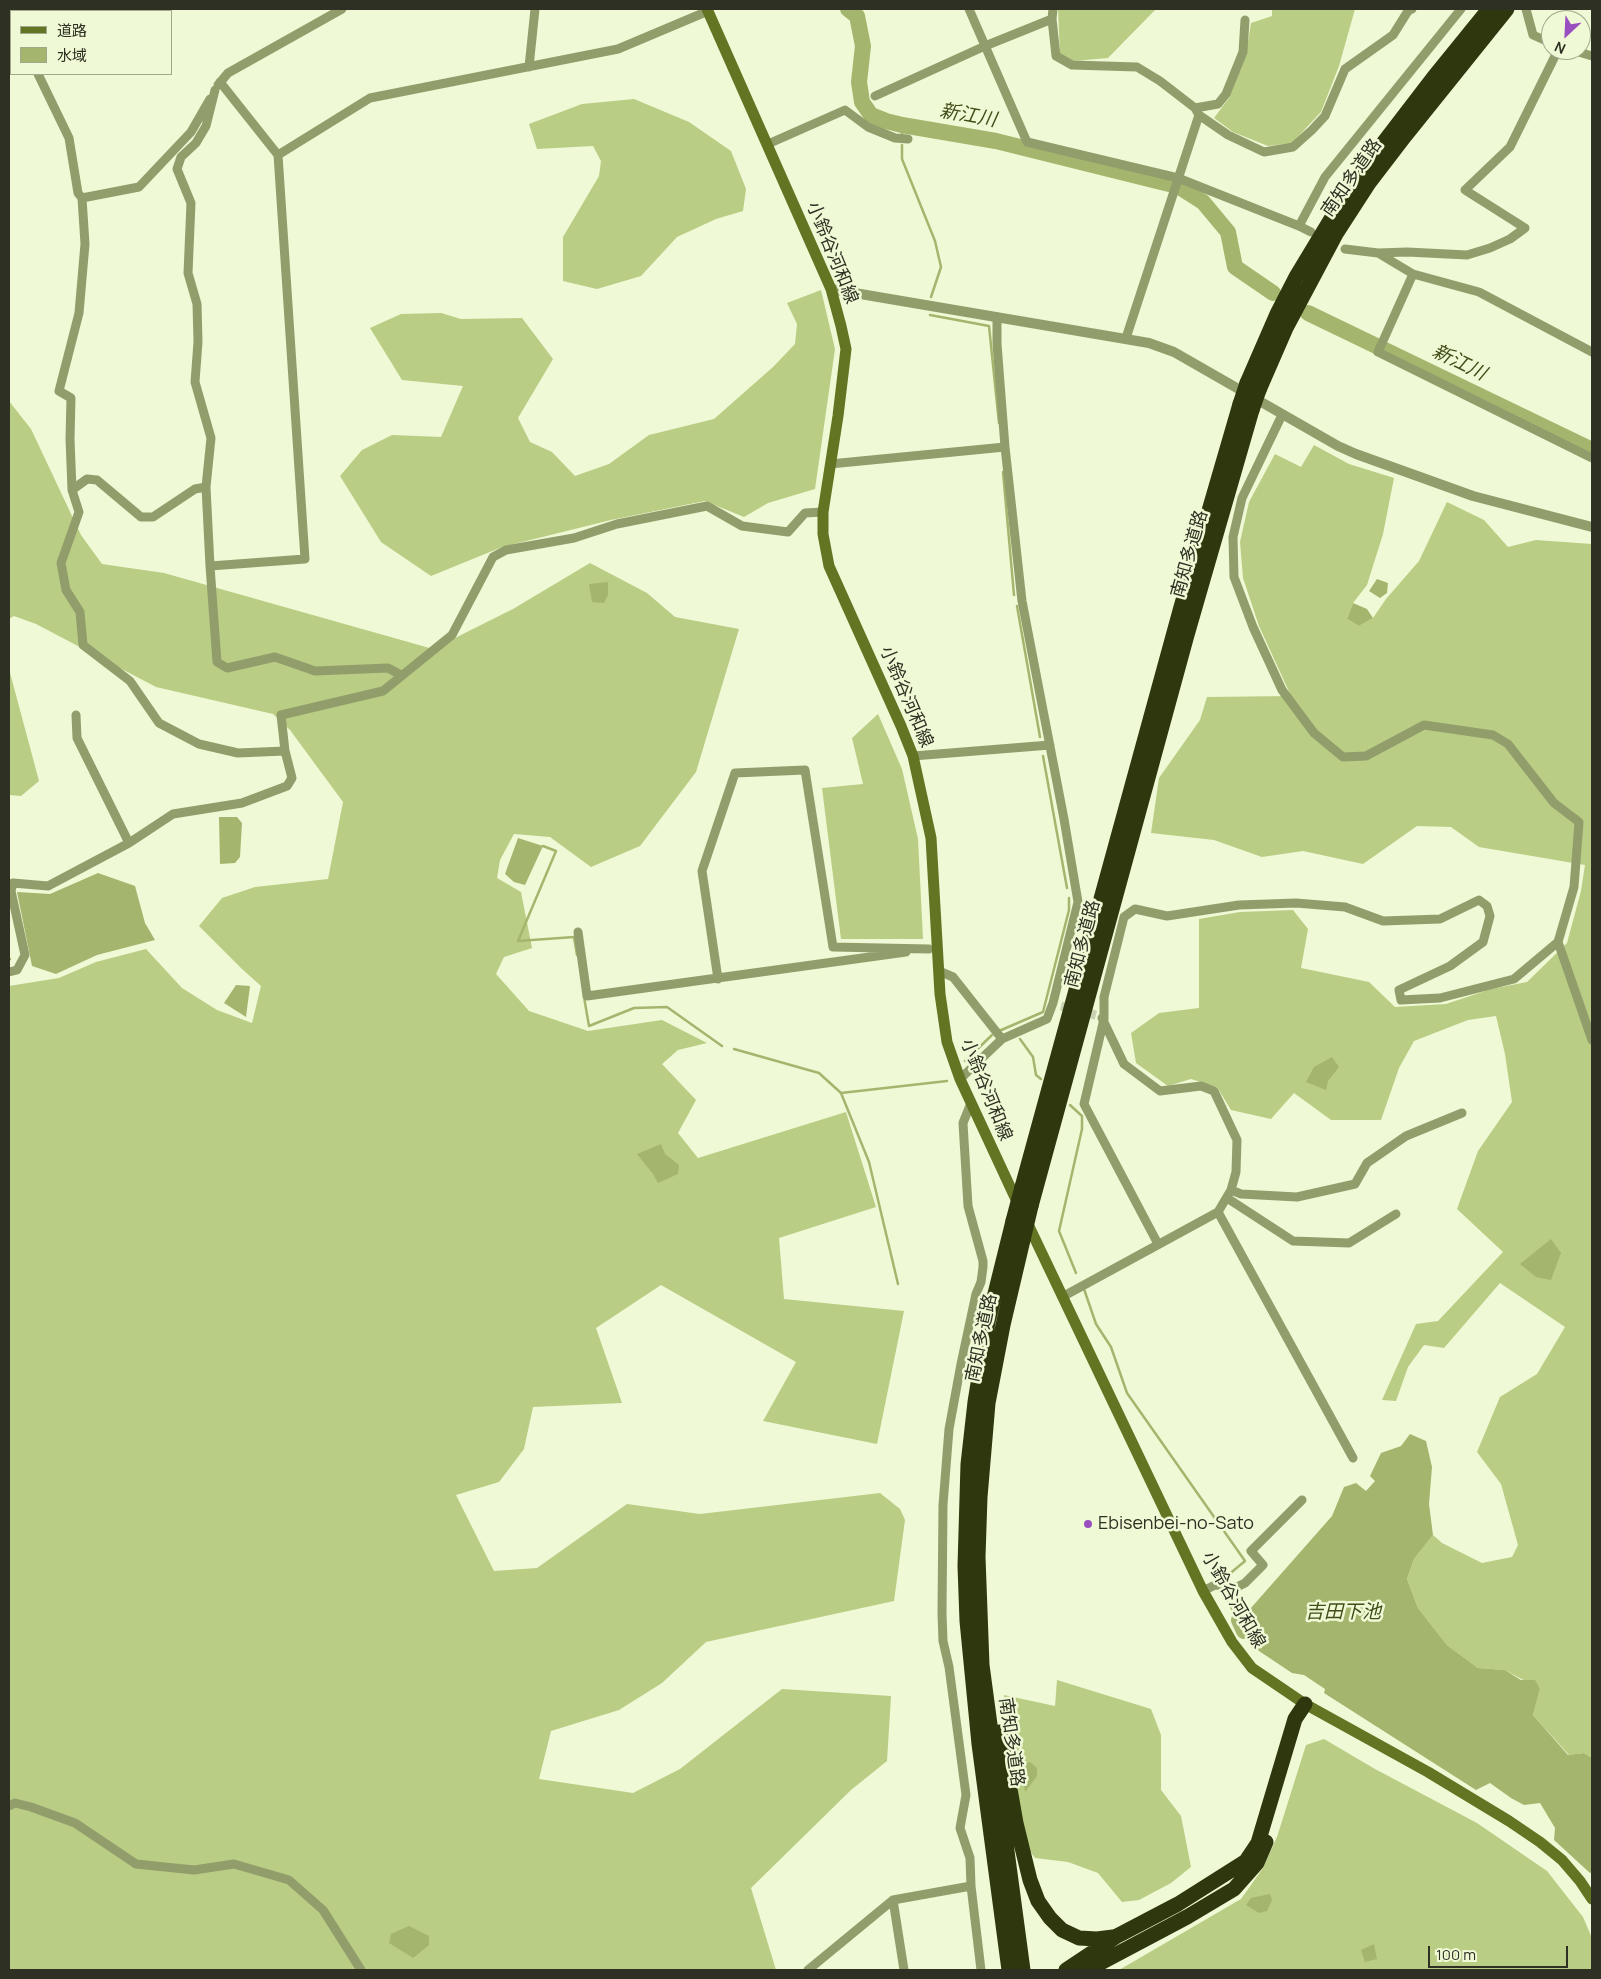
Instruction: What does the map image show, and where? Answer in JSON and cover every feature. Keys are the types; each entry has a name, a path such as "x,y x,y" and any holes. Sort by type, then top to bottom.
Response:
{"highway":[{"name":"南知多道路","path":"1009,1970 979,1744 967,1621 964,1566 966,1509 975,1402 988,1322 1022,1187 1181,607 1277,314 1296,277 1349,189 1489,9"},
{"name":"南知多道路","path":"1253,387 1275,351 1307,287 1369,183 1404,136 1507,9"},
{"name":"南知多道路","path":"1023,1970 982,1665 978,1557 980,1497 988,1404 1003,1325 1031,1206 1187,635 1246,407"},
{"path":"982,1665 991,1674 1016,1823 1030,1880 1038,1901 1050,1918 1062,1930 1079,1938 1097,1939 1117,1936"},
{"path":"1066,1970 1117,1936 1178,1904 1246,1861 1258,1843 1295,1719 1305,1704"},
{"path":"1087,1970 1120,1954 1234,1889 1258,1863 1269,1835 1304,1721 1305,1704"},
{"path":"998,1887 991,1897 1000,1970"},
{"path":"1100,1970 1120,1954"}],"main road":[{"name":"小鈴谷河和線","path":"707,10 831,289 846,349 823,512 822,534 829,566 913,756 931,838 934,949 939,971 940,994 947,1042 971,1103 1203,1591 1232,1642 1252,1668 1305,1704 1428,1772 1509,1820 1562,1860 1580,1880 1592,1899"}],"street":[{"path":"82,198 139,187 191,132 220,82 228,73 342,9"},
{"path":"529,67 535,9"},
{"path":"969,9 1027,142 1178,178 1311,232"},
{"path":"1053,9 1052,19 1056,56 1072,65 1137,68 1160,81 1197,112 1228,134 1264,152 1293,147 1312,130 1324,116 1345,69 1393,35 1408,10 1412,9"},
{"path":"1299,226 1326,177 1461,9"},
{"path":"1526,9 1533,35 1541,39"},
{"path":"278,155 370,98 618,49 707,10"},
{"path":"875,96 985,46 1052,19"},
{"path":"1197,112 1218,104 1226,94 1243,52 1245,20"},
{"path":"1345,249 1378,253 1407,252 1467,255 1490,248 1525,228 1465,190 1510,147 1553,60"},
{"path":"38,75 69,138 78,193 82,198 85,244 80,313 59,391 71,398 72,490 80,512 62,563 66,590 80,612 84,644 130,681 159,723 199,744 238,753 285,751"},
{"path":"210,566 305,559 278,155 220,82"},
{"path":"215,90 206,126 196,143 181,157 177,169 191,203 188,273 197,304 198,342 195,382 211,438 206,488 217,662 227,668 275,657 315,671 388,668 401,675"},
{"path":"768,144 845,110 868,128 895,138 908,139"},
{"path":"1126,338 1178,178 1197,112"},
{"path":"1378,253 1414,274 1479,292 1592,352"},
{"path":"1414,274 1378,352 1592,458"},
{"path":"831,289 1149,343 1174,352 1338,446 1473,496 1592,527"},
{"path":"960,1079 1002,1039 1047,1019 1057,1004 1078,902 1022,601 1005,447 997,344 997,317"},
{"path":"1158,1244 1084,1104 1104,997 1124,917 1135,909 1167,916 1239,905 1296,903 1345,907 1383,920 1440,919 1480,900 1487,906 1490,916 1483,942 1450,966 1399,990 1401,1000 1440,998 1514,979 1558,942 1574,887 1579,822 1554,803 1508,744 1493,736 1424,725 1366,756 1343,757 1314,733 1282,690 1253,627 1234,577 1233,537 1242,498 1282,415"},
{"path":"830,464 1005,447"},
{"path":"72,490 87,479 97,480 141,517 153,517 195,488 206,488"},
{"path":"9,972 17,970 25,955 11,891 13,883 48,886 130,843 173,814 242,803 286,786 292,778 285,751 282,715 383,691 452,635 494,557 506,550 574,538 617,524 707,506 742,526 788,532 805,513 823,512"},
{"path":"76,715 77,738 130,843"},
{"path":"913,756 1050,745"},
{"path":"718,979 702,871 735,772 805,770 833,946 934,949"},
{"path":"578,932 587,996 934,949"},
{"path":"1558,942 1592,1040"},
{"path":"939,971 953,977 1002,1039"},
{"path":"1062,1296 1218,1212 1229,1194 1236,1172 1237,1140 1214,1091 1201,1086 1160,1091 1124,1064 1101,1018"},
{"path":"971,1103 963,1123 968,1206 983,1267 961,1364 950,1429 943,1505 942,1613 943,1641 949,1667 966,1795 960,1828 970,1858 971,1886 981,1970"},
{"path":"1229,1194 1297,1196 1356,1184 1367,1163 1406,1136 1462,1113"},
{"path":"1229,1194 1293,1241 1349,1243 1396,1214"},
{"path":"1218,1212 1353,1458"},
{"path":"1203,1591 1216,1585 1238,1586 1245,1583 1263,1565 1251,1551 1302,1500"},
{"path":"9,1806 14,1803 31,1807 75,1824 136,1864 194,1870 234,1864 289,1880 323,1910 361,1970"},
{"path":"808,1970 893,1900 971,1886"},
{"path":"893,1900 904,1970"}],"shaded area":[{"path":"1058,9 1156,9 1108,58 1074,61 1060,54"},
{"path":"1272,9 1355,9 1339,66 1321,112 1292,143 1268,146 1233,132 1214,118 1229,98 1246,55 1251,23 1272,16"},
{"path":"634,99 689,122 731,151 746,189 743,211 716,219 677,237 641,276 597,289 563,281 563,237 599,176 601,161 593,146 537,149 529,124 582,104"},
{"path":"821,290 835,349 815,489 768,503 744,517 705,501 611,520 502,547 431,576 381,542 340,476 362,450 392,435 441,437 463,386 402,380 370,328 401,314 441,313 461,319 522,318 553,359 518,418 530,442 552,452 575,476 609,464 649,435 714,419 773,367 795,344 797,324 787,303"},
{"path":"9,401 31,429 81,535 102,564 164,573 433,649 513,609 590,563 647,593 675,617 739,629 696,772 640,846 591,867 550,837 514,834 500,860 497,878 521,892 532,948 504,957 496,974 529,1011 588,1031 662,1020 707,1043 678,1050 662,1064 696,1100 678,1133 698,1158 846,1112 876,1207 779,1238 784,1299 904,1311 877,1444 763,1421 796,1362 661,1285 596,1328 622,1403 533,1407 524,1449 499,1482 456,1495 494,1571 537,1568 627,1504 700,1514 880,1493 900,1509 905,1520 894,1601 706,1642 662,1683 619,1710 551,1731 539,1779 633,1793 680,1769 782,1689 891,1696 887,1761 851,1790 751,1888 776,1970 9,1970 9,986 59,978 96,962 146,949 182,988 217,1010 252,1023 261,986 199,926 222,898 255,887 328,879 343,802 290,730 273,714 156,687 36,624 14,616 9,619"},
{"path":"1314,445 1349,464 1394,478 1383,534 1367,585 1353,603 1347,619 1359,626 1373,618 1386,599 1419,561 1447,502 1484,520 1508,547 1536,540 1592,544 1592,1758 1584,1753 1569,1755 1533,1715 1540,1689 1505,1670 1478,1668 1447,1645 1418,1608 1407,1579 1414,1559 1433,1535 1442,1543 1482,1563 1512,1557 1518,1545 1501,1484 1477,1452 1500,1397 1537,1374 1565,1327 1500,1283 1444,1348 1424,1345 1408,1367 1396,1401 1382,1400 1416,1324 1438,1321 1503,1252 1457,1209 1478,1151 1512,1102 1505,1054 1496,1016 1468,1020 1414,1041 1399,1068 1381,1120 1331,1120 1294,1093 1271,1119 1231,1110 1217,1087 1191,1079 1168,1086 1136,1063 1131,1033 1159,1013 1199,1008 1199,919 1240,912 1293,910 1308,929 1301,968 1369,982 1395,1007 1446,1004 1491,989 1527,982 1567,943 1581,891 1585,865 1479,847 1451,827 1417,826 1363,864 1303,851 1262,857 1214,840 1151,833 1159,778 1200,720 1207,697 1291,696 1259,626 1243,578 1240,542 1249,502 1275,454 1301,467"},
{"path":"9,669 39,781 21,796 9,795"},
{"path":"878,714 902,769 918,839 923,939 841,939 822,788 863,784 852,738"},
{"path":"1057,1680 1151,1709 1161,1735 1161,1790 1181,1816 1191,1867 1171,1883 1139,1900 1122,1902 1098,1873 1068,1862 1035,1858 1025,1844 1004,1695 1055,1706"},
{"path":"1324,1739 1375,1769 1477,1823 1547,1871 1583,1917 1592,1938 1592,1970 1119,1970 1241,1899 1263,1868 1277,1837 1306,1745"}],"water":[{"path":"1377,579 1388,583 1387,593 1380,598 1369,591"},
{"path":"608,582 608,595 604,603 592,602 589,584"},
{"path":"1353,603 1367,609 1373,618 1359,626 1347,619"},
{"path":"219,817 237,817 242,823 240,857 235,863 220,864"},
{"path":"518,838 543,846 525,885 514,882 505,874"},
{"path":"98,873 135,886 145,923 155,940 97,955 56,974 32,966 17,892 50,894"},
{"path":"236,985 250,986 246,1017 224,1003"},
{"path":"1332,1057 1339,1067 1328,1081 1326,1090 1306,1082 1314,1067"},
{"path":"661,1144 665,1154 679,1165 678,1174 658,1183 637,1154"},
{"path":"1551,1239 1561,1253 1551,1280 1536,1277 1520,1264"},
{"name":"吉田下池","path":"1410,1434 1426,1441 1432,1467 1429,1504 1433,1535 1414,1559 1407,1579 1418,1608 1447,1645 1478,1668 1505,1670 1521,1680 1535,1680 1540,1689 1533,1715 1568,1755 1584,1753 1592,1758 1592,1872 1590,1873 1554,1840 1555,1828 1540,1803 1524,1805 1490,1783 1476,1790 1324,1693 1325,1689 1304,1675 1292,1673 1259,1651 1242,1633 1247,1630 1243,1617 1332,1516 1344,1487 1356,1483 1366,1491 1375,1481 1370,1476 1381,1453 1401,1446"},
{"path":"1030,1762 1037,1768 1037,1776 1025,1792 1021,1764"},
{"path":"1270,1894 1272,1900 1267,1911 1259,1913 1246,1905 1251,1898"},
{"path":"409,1926 429,1936 429,1945 413,1958 389,1943 391,1934"},
{"path":"1374,1944 1377,1959 1365,1962 1361,1950"}],"waterway":[{"name":"新江川","path":"848,9 857,16 863,46 859,82 862,102 871,115 902,125 996,141 1169,184"},
{"path":"902,125 902,134"},
{"path":"902,145 902,159 935,241 941,267 931,297"},
{"name":"新江川","path":"1181,188 1203,202 1228,232 1235,267 1273,293"},
{"name":"新江川","path":"1308,313 1592,450"},
{"path":"930,315 989,326 999,423"},
{"path":"1003,472 1014,595"},
{"path":"1017,606 1040,737"},
{"path":"1043,756 1067,888"},
{"path":"543,846 556,851 518,941 574,937 577,955"},
{"path":"999,1031 1043,1012 1069,910 1069,898"},
{"path":"584,997 589,1026 634,1008 667,1007 722,1046"},
{"path":"965,1061 992,1035"},
{"path":"1020,1039 1033,1057 1036,1075 1041,1079"},
{"path":"734,1049 819,1073 841,1093"},
{"path":"898,1284 869,1162 841,1093 947,1081"},
{"path":"1070,1105 1082,1116 1082,1129 1059,1231 1076,1273"},
{"path":"1084,1289 1096,1324 1111,1347 1127,1393 1245,1561 1227,1576"},
{"path":"1221,1590 1239,1620"},
{"path":"1239,1620 1244,1631"}],"tunnel":[{"path":"1061,1006 1099,1016"}],"place":[{"name":"Ebisenbei-no-Sato","path":"1088,1524"}]}
